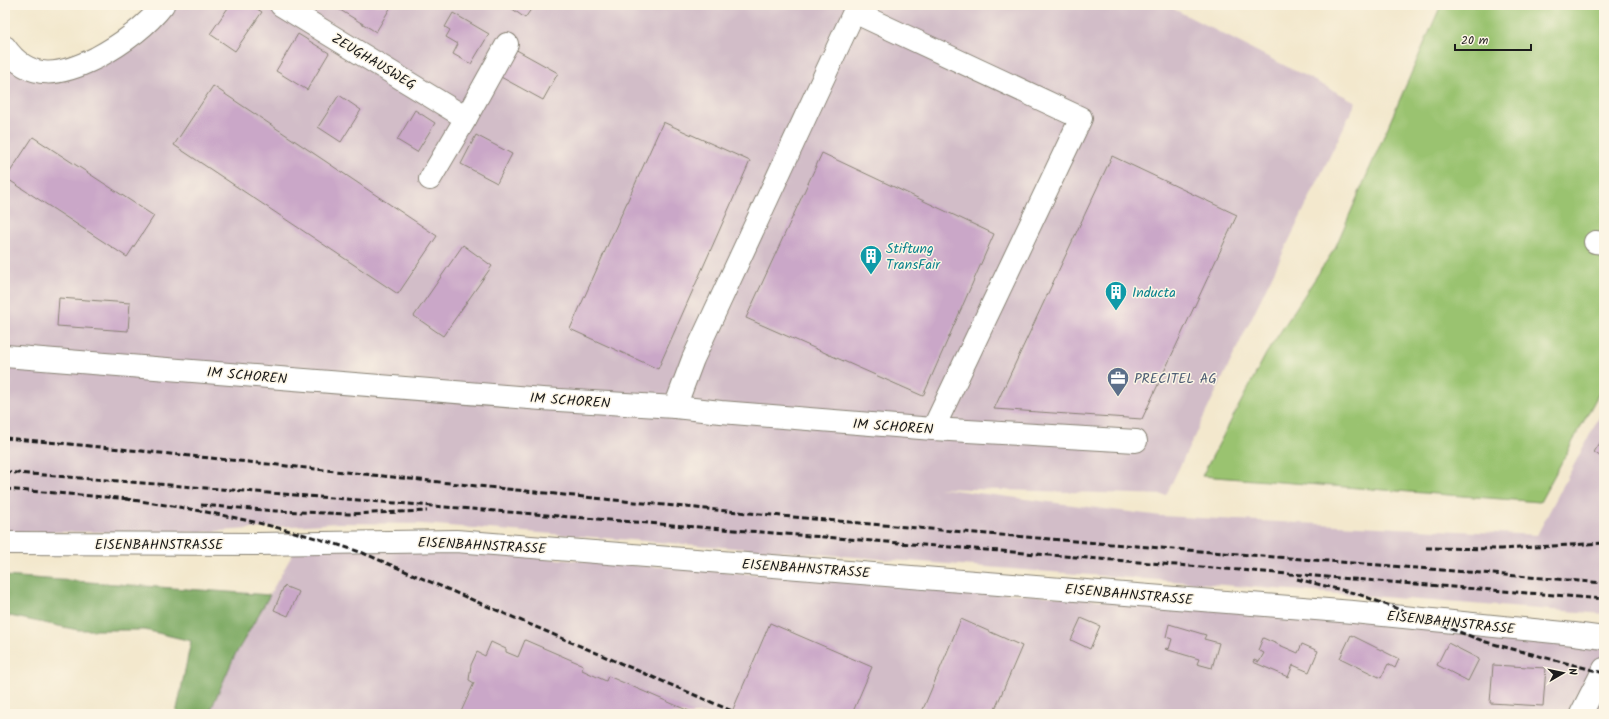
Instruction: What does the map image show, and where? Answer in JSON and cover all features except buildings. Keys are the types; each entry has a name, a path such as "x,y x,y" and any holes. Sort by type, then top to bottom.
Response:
{"street":[{"path":"7,53 24,66 35,70 47,73 63,72 78,67 123,42 141,29 163,5"},
{"name":"ZEUGHAUSWEG","path":"281,5 466,118"},
{"path":"675,407 693,359 854,12 1082,118 933,429"},
{"path":"430,179 507,44"},
{"name":"IM SCHOREN","path":"5,356 542,399 675,407 933,429 1136,441"},
{"name":"EISENBAHNSTRASSE","path":"5,543 257,544 456,541 1346,611 1604,638"},
{"path":"1582,714 1604,669"}],"shaded area":[{"path":"163,5 1166,5 1356,102 1166,495 938,488 1161,516 1537,535 1604,408 1604,614 422,524 337,523 204,532 5,532 5,47 63,72"},
{"path":"330,542 1604,638 1604,714 209,714 234,657 299,543"}],"green space":[{"path":"1441,5 1604,5 1604,384 1540,502 1202,476 1266,354 1335,248"},
{"path":"5,576 270,595 234,657 209,714 176,714 191,641 145,630 78,630 5,615"}],"railway":[{"path":"5,438 760,514 1604,583"},
{"path":"5,472 1604,599"},
{"path":"5,489 130,499"},
{"path":"125,499 186,508 245,520 333,543 363,553 732,711"},
{"path":"201,505 276,511 348,514 427,511"},
{"path":"1426,548 1501,549 1604,543"},
{"path":"1297,579 1358,594 1486,642 1604,673"}],"place":[{"name":"Stiftung TransFair","path":"871,276"},
{"name":"Inducta","path":"1116,312"},
{"name":"PRECITEL AG","path":"1118,398"}]}
